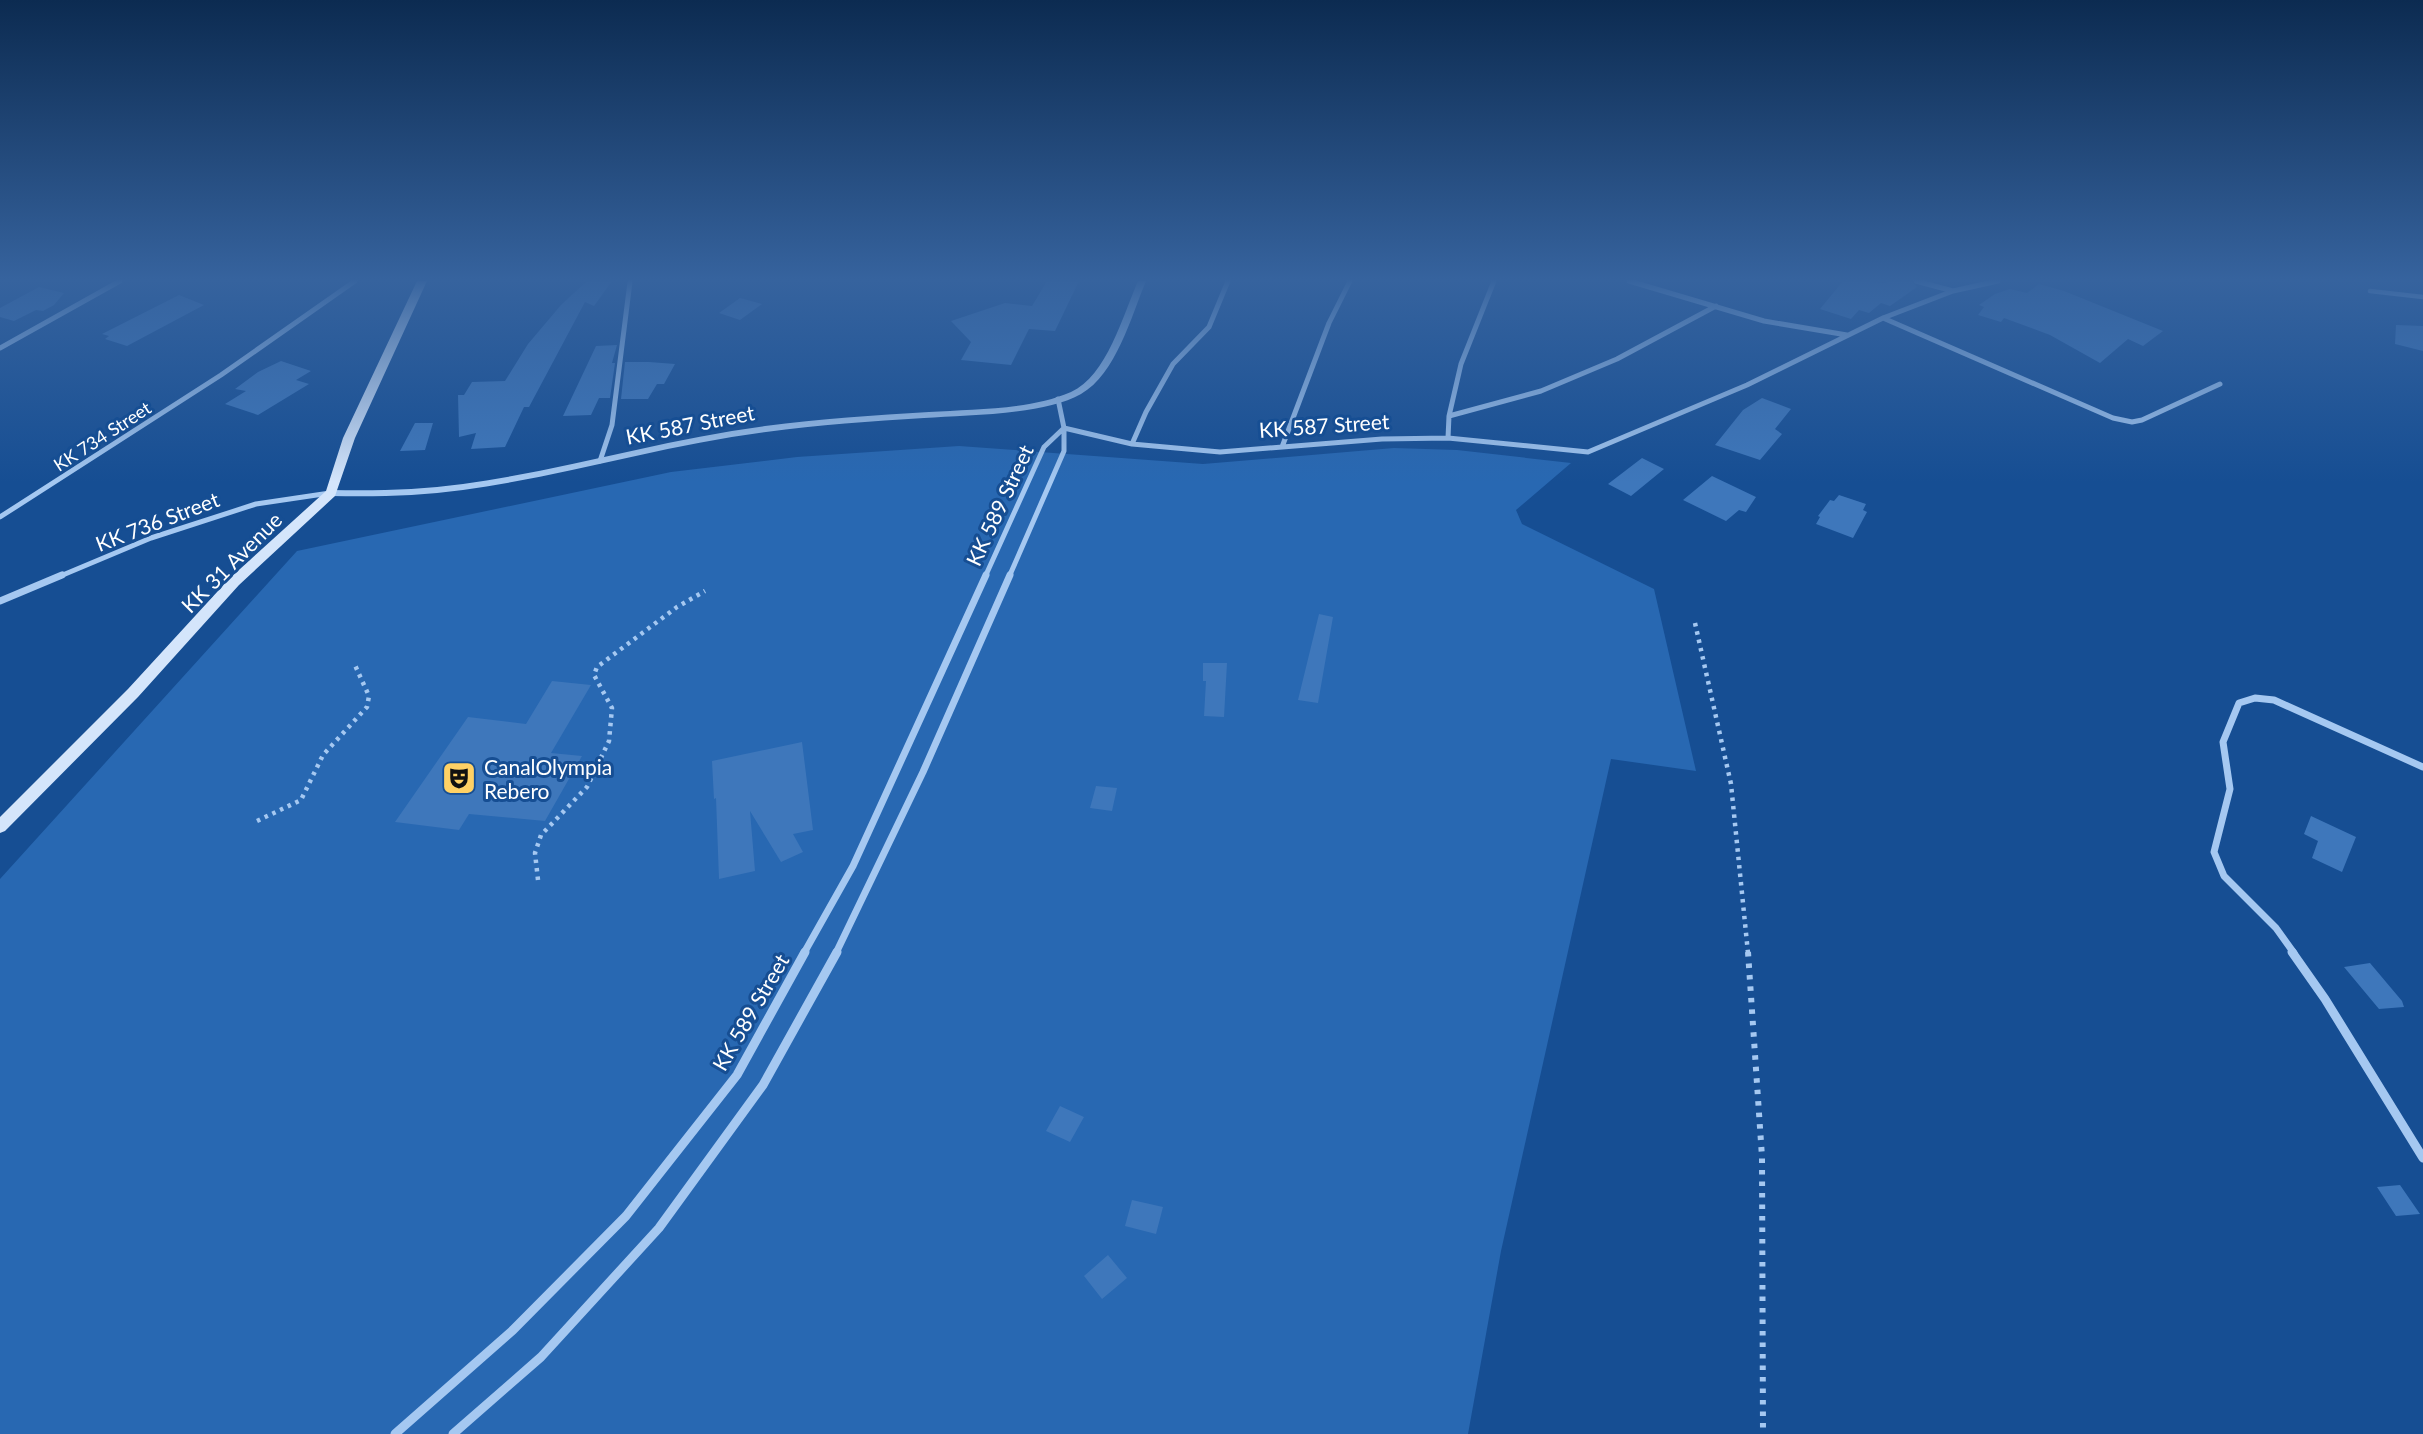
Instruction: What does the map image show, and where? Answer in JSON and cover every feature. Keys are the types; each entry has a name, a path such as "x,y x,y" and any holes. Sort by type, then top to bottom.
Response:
{"main road":[{"name":"KK 31 Avenue","path":"0,827 133,693 234,582 331,493 349,438 391,348"}],"street":[{"name":"KK 734 Street","path":"0,517 260,348"},
{"path":"600,461 612,425 622,348"},
{"name":"KK 587 Street","path":"331,493 372,496 428,492 735,433 827,422 1006,410 1058,399 1089,385 1111,348"},
{"path":"1132,444 1173,363 1188,348"},
{"path":"1282,447 1319,348"},
{"path":"1448,438 1453,388 1465,348"},
{"path":"1449,416 1541,391 1638,348"},
{"name":"KK 587 Street","path":"1064,428 1132,444 1220,452 1382,439 1448,438 1588,452 1748,385 1822,348"},
{"path":"1952,348 2113,418 2132,422 2143,420 2220,384"},
{"path":"1058,399 1064,428"},
{"name":"KK 589 Street","path":"394,1434 513,1330 626,1216 737,1075 853,866 1044,447 1064,428"},
{"name":"KK 589 Street","path":"453,1434 541,1357 659,1228 763,1085 844,939 923,772 1064,451 1064,428"},
{"name":"KK 736 Street","path":"0,601 151,538 212,518 256,504 331,493"},
{"path":"2423,767 2273,700 2255,698 2239,703 2223,742 2230,789 2214,852 2224,876 2277,928 2376,1077 2423,1158"}],"path":[{"path":"538,880 534,852 558,814 582,794 598,771 610,732 612,709 594,675 597,667 677,607 705,591"},
{"path":"1695,623 1731,784 1744,902 1762,1157 1763,1434"},
{"path":"257,821 301,800 314,779 323,755 367,707 369,696 354,663"}],"shaded area":[{"path":"959,446 1203,464 1394,448 1457,450 1571,463 1516,510 1522,524 1654,589 1696,771 1611,759 1501,1251 1468,1434 0,1434 0,879 297,551 671,472 797,457"}],"building":[{"path":"526,348 561,348 529,407 524,407 505,447 471,449 476,433 459,437 458,395 464,395 472,382 505,381"},
{"path":"595,348 616,348 612,363 615,363 610,398 599,398 591,415 563,416"},
{"path":"968,348 1020,348 1011,365 961,360"},
{"path":"2073,348 2118,348 2100,363"},
{"path":"281,361 311,371 296,380 309,384 258,415 225,404 246,391 235,389 258,372"},
{"path":"625,362 675,364 664,384 657,384 648,399 621,399"},
{"path":"1762,398 1791,409 1775,429 1782,434 1760,460 1715,445 1743,410"},
{"path":"415,423 433,423 425,450 400,451"},
{"path":"1642,458 1664,469 1631,496 1608,484"},
{"path":"1712,476 1756,497 1746,512 1739,510 1726,521 1683,500"},
{"path":"1839,495 1866,504 1863,510 1867,512 1853,538 1816,524 1820,517 1818,516 1830,500 1834,501"},
{"path":"1319,614 1333,617 1318,703 1298,700"},
{"path":"1203,663 1227,663 1224,717 1204,716 1206,681 1203,681"},
{"path":"552,681 591,685 551,753 582,756 545,821 469,814 459,830 395,822 468,717 526,724"},
{"path":"802,742 813,830 793,834 803,852 781,862 750,811 755,871 719,879 712,761"},
{"path":"1096,786 1117,788 1112,811 1090,808"},
{"path":"2311,816 2356,837 2342,872 2312,858 2318,841 2304,834"},
{"path":"2370,963 2404,1007 2379,1009 2344,967"},
{"path":"1060,1106 1084,1117 1070,1142 1046,1131"},
{"path":"2400,1185 2420,1214 2396,1216 2377,1187"},
{"path":"1132,1200 1163,1207 1156,1234 1125,1226"},
{"path":"1108,1255 1127,1278 1102,1299 1084,1276"}],"place":[{"name":"CanalOlympia Rebero","path":"459,778"}]}
